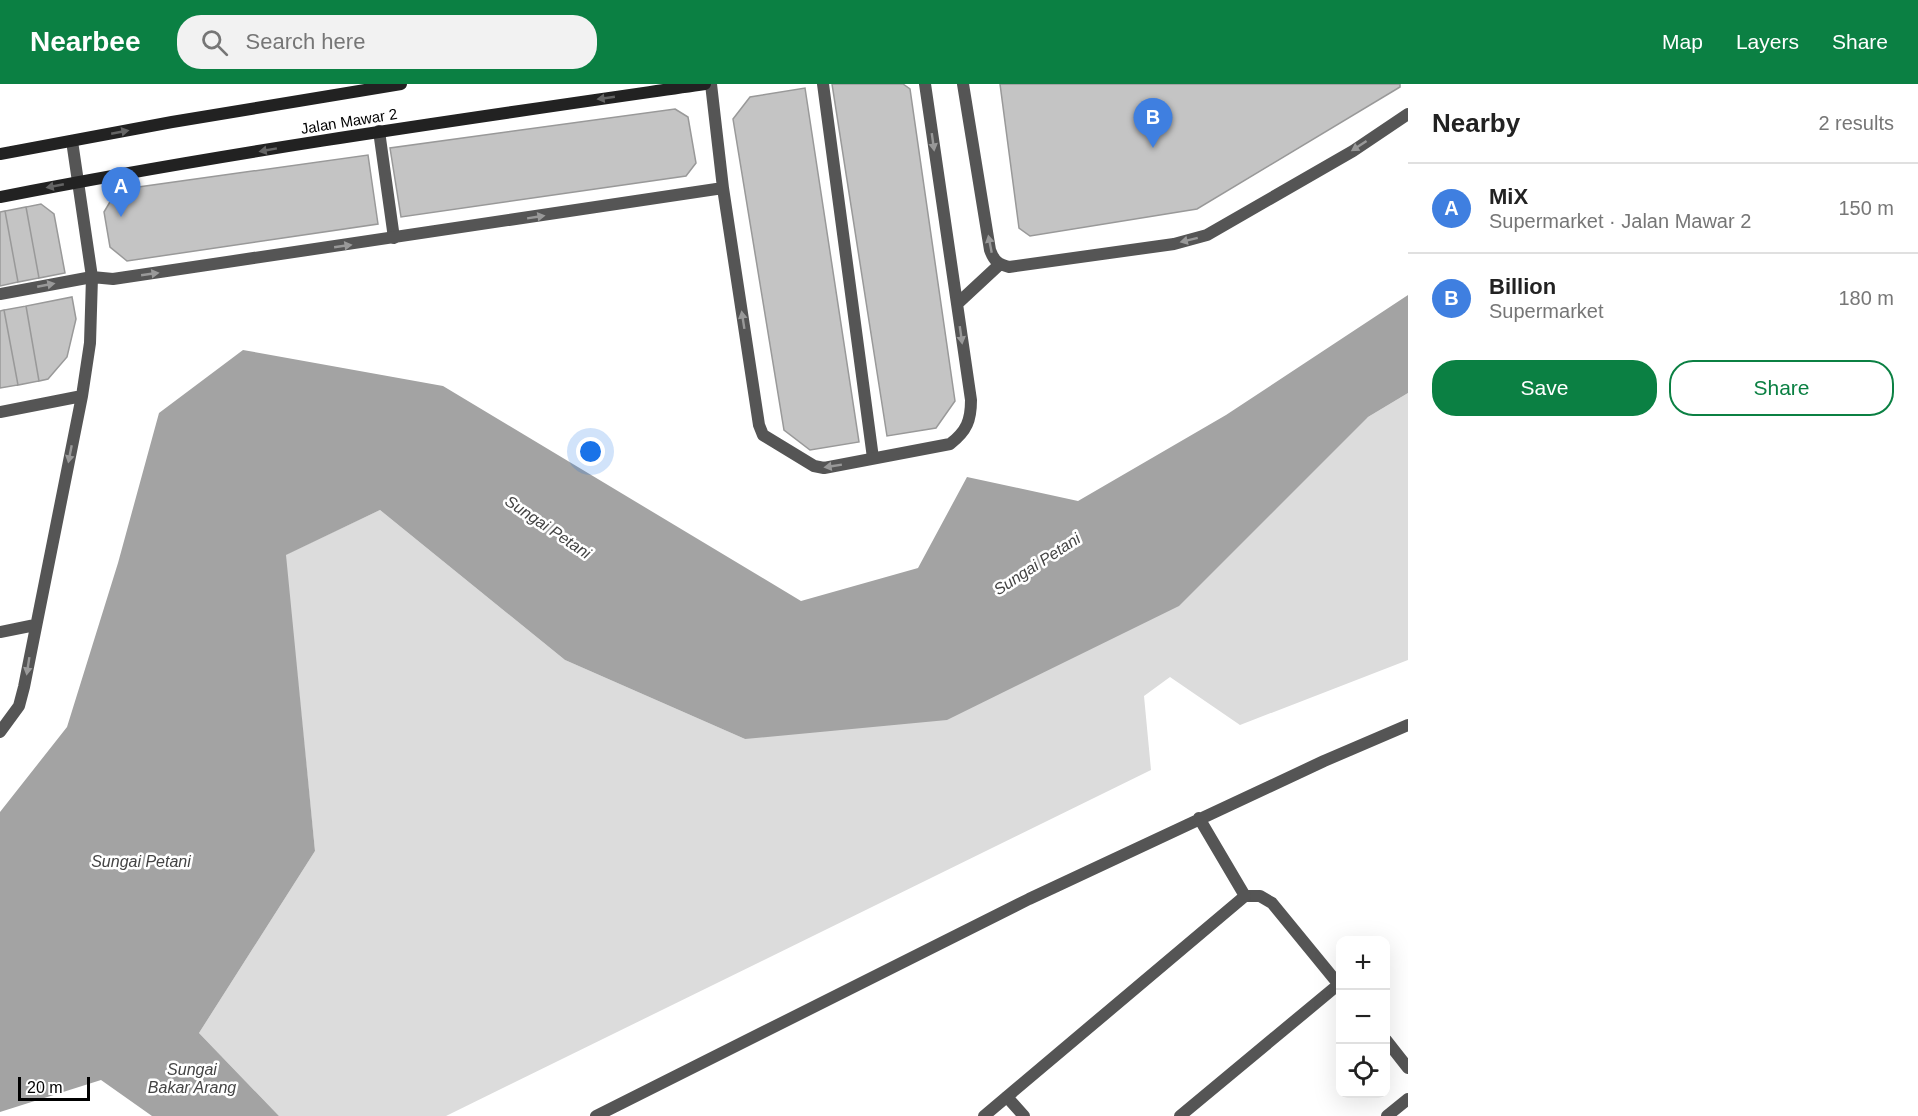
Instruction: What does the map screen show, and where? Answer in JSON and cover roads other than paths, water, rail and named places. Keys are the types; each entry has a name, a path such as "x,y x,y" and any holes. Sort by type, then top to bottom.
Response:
{"street":[{"name":"Jalan Mawar 2","path":"0,154 401,84"},
{"name":"Jalan Mawar 2","path":"0,197 379,131 705,84"},
{"path":"711,84 723,188 759,425 763,435 814,466 824,468 950,444 968,426 971,416 971,400 925,84"},
{"path":"823,84 873,458"},
{"path":"963,84 990,250 993,259 999,265 1009,267 1174,244 1207,235 1353,151 1408,114"},
{"path":"379,131 394,238"},
{"path":"0,732 19,706 82,396 90,343 92,277 72,141"},
{"path":"0,294 92,277 113,279 723,188"},
{"path":"957,303 999,265"},
{"path":"0,412 82,396"},
{"path":"0,632 35,625"},
{"path":"596,1116 965,930 1199,818 1408,725"},
{"path":"1199,818 1245,896"},
{"path":"984,1116 1245,896 1260,896 1272,903 1336,980"},
{"path":"1179,1116 1336,988"},
{"path":"1389,1044 1408,1068"},
{"path":"1007,1097 1023,1116"},
{"path":"1387,1116 1408,1099"}],"water":[{"name":"Sungai Petani","path":"1408,295 1408,393 1368,417 1179,606 947,720 745,739 565,660 380,510 286,555 315,851 199,1033 279,1116 152,1116 101,1080 0,1112 0,812 67,727 118,563 159,413 243,350 443,386 801,601 918,568 967,477 1078,501 1226,415"}],"place":[{"name":"Billion","path":"1153,148"},
{"name":"MiX","path":"121,217"}],"water label":[{"name":"Sungai Bakar Arang","path":"192,1078"}]}
